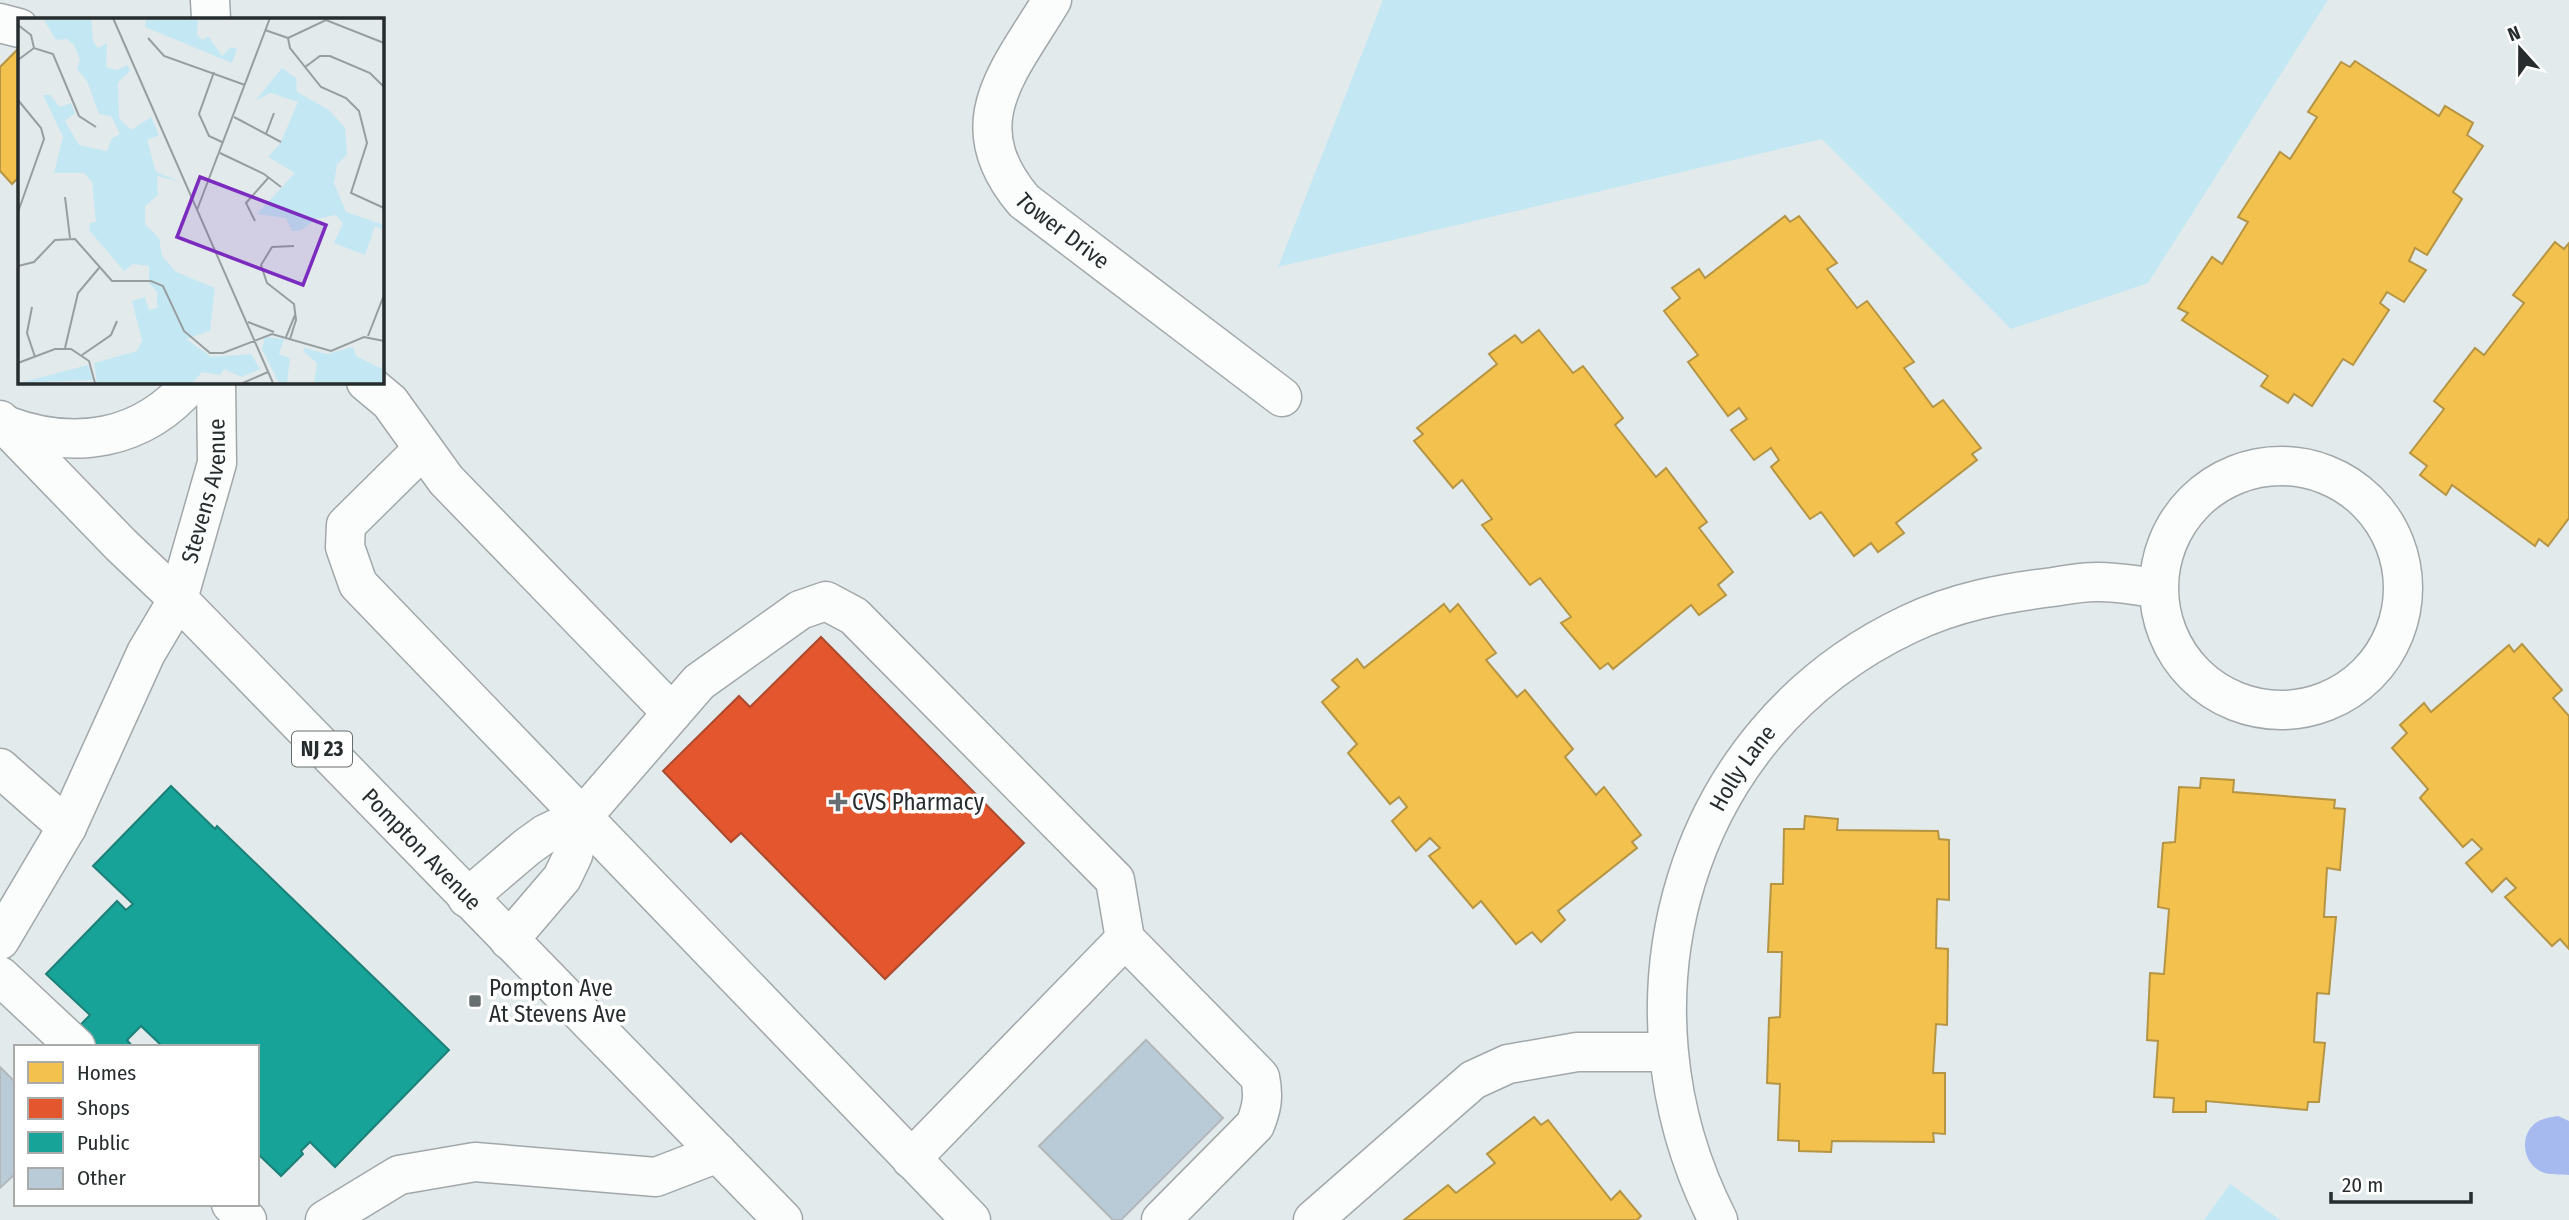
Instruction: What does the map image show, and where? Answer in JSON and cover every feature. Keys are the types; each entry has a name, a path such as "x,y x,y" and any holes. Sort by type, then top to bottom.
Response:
{"street":[{"path":"210,0 211,18"},
{"name":"Tower Drive","path":"1052,0 1005,75 996,96 992,118 993,140 998,162 1009,183 1024,201 1282,397"},
{"path":"0,23 18,27"},
{"path":"2,422 29,434 55,439 81,440 107,436 132,428 158,414 191,383"},
{"name":"Stevens Avenue","path":"0,940 67,827 146,653 178,599 217,463 216,383"},
{"path":"367,383 390,402 446,480 673,713"},
{"name":"Pompton Avenue","path":"2,422 783,1220"},
{"path":"423,449 346,525 345,547 358,584 971,1220"},
{"path":"2292,466 2331,476 2365,498 2389,530 2402,568 2402,608 2389,647 2364,678 2330,700 2291,710 2250,707 2213,691 2184,663 2165,628 2158,588 2165,549 2184,513 2214,486 2251,469 2292,466"},
{"name":"Holly Lane","path":"1718,1220 1688,1149 1668,1052 1666,1013 1668,964 1688,869 1707,824 1731,782 1759,742 1792,705 1828,673 1868,646 1910,623 2001,593 2095,582 2158,588"},
{"path":"467,898 544,834 583,816 699,682 800,610 825,601 854,616 1115,880 1125,939 1260,1077 1262,1109 1255,1125 1161,1220"},
{"path":"0,768 67,827"},
{"path":"509,940 562,878 573,855 583,816"},
{"path":"911,1159 1125,939"},
{"path":"0,976 74,1045"},
{"path":"1313,1220 1473,1080 1508,1064 1577,1052 1668,1052"},
{"path":"326,1220 399,1175 475,1161 656,1177 718,1153"},
{"path":"233,1206 247,1220"}],"shaded area":[{"path":"1383,0 2328,0 2148,283 2011,329 1822,139 1278,267"},
{"path":"2230,1184 2280,1220 2204,1220"}],"water":[{"path":"2558,1116 2569,1121 2569,1175 2544,1173 2532,1164 2526,1152 2526,1138 2532,1126"}],"building: Homes":[{"path":"18,49 18,178 12,184 0,171 0,67"},
{"path":"2355,61 2439,116 2445,106 2473,123 2467,135 2483,146 2453,192 2462,199 2427,255 2415,248 2409,261 2426,270 2404,302 2387,292 2380,303 2389,310 2353,365 2343,359 2312,406 2294,394 2288,403 2261,386 2268,376 2182,320 2188,313 2178,308 2212,257 2222,264 2248,222 2238,217 2280,152 2290,159 2317,117 2308,112 2341,62 2350,67"},
{"path":"1785,216 1790,222 1799,216 1837,263 1827,269 1857,308 1867,301 1914,362 1904,368 1933,407 1943,400 1981,448 1972,454 1977,460 1896,523 1904,533 1878,552 1871,543 1854,556 1821,512 1810,519 1771,467 1779,460 1771,448 1754,460 1731,430 1747,419 1739,408 1728,416 1688,362 1698,355 1664,311 1680,298 1672,288 1699,269 1705,278"},
{"path":"2555,242 2564,249 2569,243 2569,518 2548,546 2539,539 2535,546 2452,485 2446,495 2420,475 2427,466 2410,453 2444,409 2434,401 2475,348 2484,355 2524,303 2513,295"},
{"path":"1539,330 1573,373 1583,366 1623,418 1615,425 1656,477 1666,468 1707,522 1699,528 1733,572 1718,585 1726,595 1699,615 1691,605 1613,669 1608,663 1600,669 1561,623 1571,617 1540,578 1530,585 1482,525 1492,519 1462,480 1453,488 1414,441 1423,434 1417,428 1497,364 1489,354 1515,335 1522,343"},
{"path":"1444,604 1450,612 1458,604 1496,653 1486,660 1517,697 1525,690 1573,749 1565,757 1596,795 1604,787 1641,835 1632,842 1637,848 1558,911 1565,920 1541,942 1532,932 1516,944 1481,901 1473,908 1429,856 1440,848 1430,838 1416,851 1392,821 1407,807 1399,797 1390,804 1348,753 1357,744 1322,702 1339,687 1332,680 1357,659 1364,668"},
{"path":"2522,644 2562,690 2553,698 2569,716 2569,949 2560,939 2552,946 2505,897 2516,888 2506,878 2492,892 2466,863 2482,849 2472,839 2463,847 2420,798 2428,789 2392,748 2407,733 2400,725 2424,703 2431,712 2509,645 2514,652"},
{"path":"2201,778 2234,780 2233,792 2335,800 2334,808 2345,809 2340,870 2327,868 2324,917 2336,917 2329,994 2317,993 2314,1042 2325,1043 2319,1102 2308,1102 2307,1110 2206,1101 2206,1112 2173,1112 2174,1098 2154,1097 2158,1041 2147,1040 2150,973 2164,974 2169,909 2158,907 2163,843 2175,842 2179,787 2200,788"},
{"path":"1805,816 1838,819 1837,830 1938,831 1939,839 1949,840 1949,900 1937,899 1936,948 1948,949 1947,1025 1936,1024 1933,1073 1945,1073 1945,1134 1933,1133 1934,1142 1832,1141 1831,1152 1799,1151 1799,1141 1778,1140 1780,1084 1767,1083 1769,1018 1780,1017 1782,952 1768,952 1771,884 1783,884 1784,829 1804,829"},
{"path":"1534,1117 1541,1125 1548,1120 1611,1200 1620,1191 1641,1216 1637,1220 1404,1220 1448,1185 1456,1193 1495,1163 1487,1154"}],"building: Shops":[{"name":"CVS Pharmacy","path":"821,637 1024,843 885,979 741,833 731,842 663,771 739,696 750,707"}],"building: Public":[{"path":"171,786 215,829 217,826 449,1050 335,1167 310,1142 301,1151 303,1154 281,1176 259,1155 259,1045 161,1045 141,1026 127,1040 131,1045 61,1045 90,1015 46,974 117,901 126,910 133,904 93,866"}],"building: Other":[{"path":"1146,1040 1223,1118 1121,1220 1113,1220 1039,1146"},
{"path":"0,1067 14,1081 14,1175 0,1188"}],"place":[{"name":"CVS Pharmacy","path":"838,802"},
{"name":"Pompton Ave At Stevens Ave","path":"475,1001"}]}
